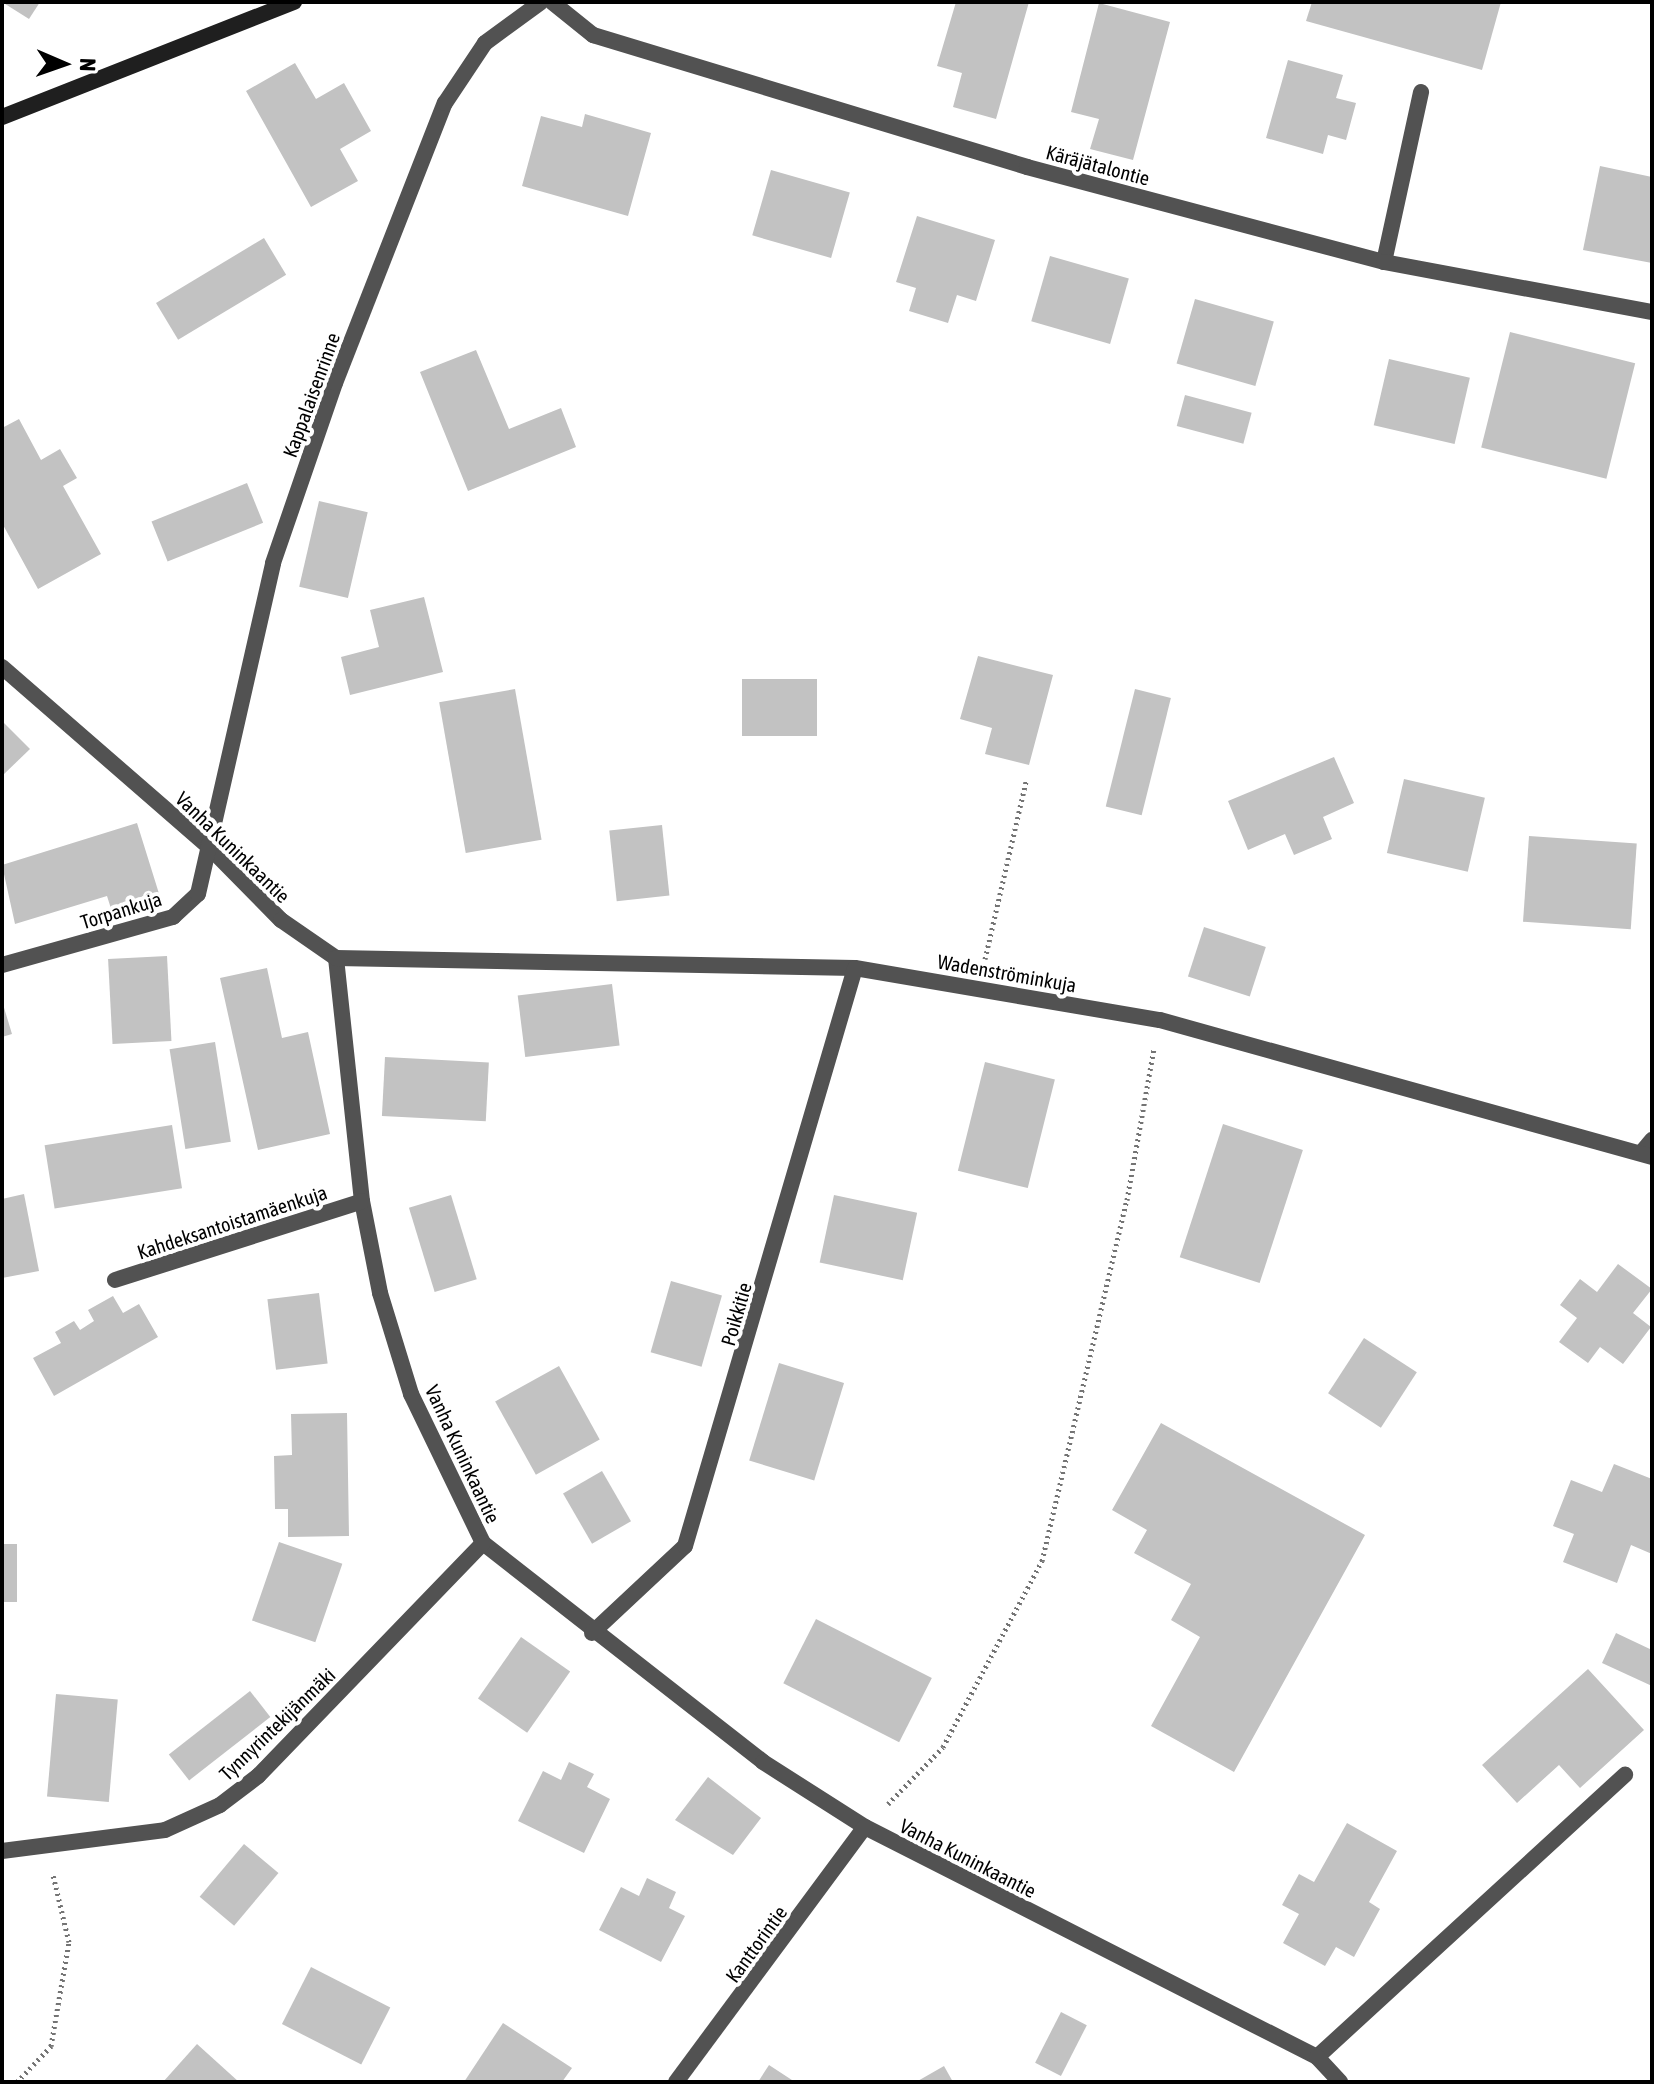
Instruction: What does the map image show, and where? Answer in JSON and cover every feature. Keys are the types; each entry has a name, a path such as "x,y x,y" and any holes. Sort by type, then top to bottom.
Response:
{"street":[{"path":"2,117 294,2"},
{"name":"Kappalaisenrinne","path":"208,846 273,563 433,133 485,43 541,2"},
{"name":"Käräjätalontie","path":"552,2 593,35 1027,167 1384,262 1652,312"},
{"path":"1384,262 1421,92"},
{"name":"Vanha Kuninkaantie","path":"2,667 208,846 281,920 336,958 362,1201 411,1394 483,1543 592,1633 865,1827 1317,2057 1340,2082"},
{"name":"Torpankuja","path":"2,965 173,917 198,894 208,846"},
{"name":"Wadenströminkuja","path":"336,958 855,968 1160,1020 1649,1149"},
{"name":"Poikkitie","path":"592,1633 685,1546 855,968"},
{"name":"Kahdeksantoistamäenkuja","path":"115,1280 362,1201"},
{"name":"Tynnyrintekijänmäki","path":"2,1851 45,1843 165,1830 220,1805 258,1776 483,1543"},
{"path":"1317,2057 1625,1775"},
{"name":"Kanttorintie","path":"676,2082 865,1827"}],"path":[{"path":"979,989 1026,781"},
{"path":"865,1827 943,1747 1042,1561 1127,1200 1160,1020"},
{"path":"17,2082 51,2046 69,1942 45,1843"}],"building":[{"path":"2,2 40,2 29,19"},
{"path":"956,2 1029,2 996,119 953,107 962,73 937,66"},
{"path":"1312,2 1501,2 1482,70 1306,21"},
{"path":"1099,3 1170,22 1133,160 1090,149 1099,119 1071,112"},
{"path":"1288,60 1343,75 1336,98 1356,103 1346,140 1328,135 1323,154 1266,138"},
{"path":"295,63 316,99 344,83 371,131 340,149 358,181 311,207 246,91"},
{"path":"585,114 651,133 628,216 522,186 541,116 582,127"},
{"path":"1600,166 1652,177 1652,263 1583,250"},
{"path":"771,170 850,193 831,258 752,235"},
{"path":"917,216 995,240 976,301 957,295 948,323 909,311 916,288 896,282"},
{"path":"264,238 286,275 178,340 156,303"},
{"path":"1050,256 1129,279 1110,344 1031,321"},
{"path":"1195,299 1274,322 1255,386 1177,363"},
{"path":"1510,332 1635,363 1606,479 1481,447"},
{"path":"476,350 509,429 561,408 576,447 468,491 420,372"},
{"path":"1389,359 1470,378 1455,444 1374,425"},
{"path":"1185,395 1252,413 1243,444 1177,426"},
{"path":"19,419 41,460 60,449 77,478 63,486 101,554 38,589 2,523 2,428"},
{"path":"247,483 263,523 168,561 152,522"},
{"path":"319,501 368,512 348,598 299,587"},
{"path":"424,597 443,672 350,695 341,657 379,647 370,610"},
{"path":"978,656 1053,675 1029,765 985,754 992,728 960,719"},
{"path":"742,679 817,679 817,736 742,736"},
{"path":"515,689 542,840 466,853 439,702"},
{"path":"1135,689 1171,698 1142,815 1106,806"},
{"path":"2,721 30,749 2,776"},
{"path":"1334,757 1354,803 1323,817 1332,839 1294,855 1285,834 1248,850 1228,801"},
{"path":"1404,779 1485,798 1468,872 1387,853"},
{"path":"137,823 161,900 113,915 107,896 15,924 2,865"},
{"path":"662,825 669,896 617,901 609,831"},
{"path":"1529,836 1637,844 1631,929 1523,922"},
{"path":"1204,927 1266,947 1250,997 1188,976"},
{"path":"167,956 171,1041 113,1044 108,959"},
{"path":"267,968 282,1038 308,1032 330,1134 258,1150 220,978"},
{"path":"612,984 620,1046 525,1057 518,996"},
{"path":"2,1001 12,1034 2,1037"},
{"path":"215,1042 231,1142 185,1149 170,1049"},
{"path":"385,1057 489,1062 486,1121 382,1116"},
{"path":"985,1062 1055,1079 1028,1188 958,1171"},
{"path":"1223,1124 1303,1150 1260,1283 1180,1257"},
{"path":"172,1125 182,1188 55,1208 45,1145"},
{"path":"24,1194 39,1271 2,1278 2,1199"},
{"path":"451,1195 477,1279 435,1292 409,1208"},
{"path":"834,1195 917,1213 903,1280 820,1262"},
{"path":"1618,1264 1652,1289 1633,1313 1651,1327 1623,1364 1600,1347 1588,1363 1559,1342 1577,1318 1560,1305 1580,1279 1597,1292"},
{"path":"671,1281 722,1296 702,1367 651,1352"},
{"path":"319,1293 328,1363 276,1370 267,1299"},
{"path":"113,1296 123,1313 139,1304 158,1337 54,1396 33,1358 61,1343 55,1332 74,1321 80,1330 94,1321 88,1310"},
{"path":"1364,1338 1417,1372 1381,1428 1328,1393"},
{"path":"779,1363 844,1383 814,1480 749,1461"},
{"path":"559,1366 600,1439 536,1475 495,1401"},
{"path":"347,1413 349,1536 288,1537 288,1509 275,1509 274,1456 292,1455 291,1414"},
{"path":"1161,1423 1365,1535 1234,1772 1151,1726 1200,1637 1171,1620 1191,1584 1134,1553 1147,1530 1112,1510"},
{"path":"1614,1464 1652,1479 1652,1554 1631,1545 1617,1583 1563,1562 1574,1534 1553,1526 1571,1480 1602,1492"},
{"path":"602,1471 631,1521 592,1544 563,1494"},
{"path":"279,1542 342,1564 315,1642 252,1620"},
{"path":"2,1544 17,1544 17,1602 2,1602"},
{"path":"816,1619 932,1678 899,1742 783,1683"},
{"path":"1616,1633 1652,1650 1652,1686 1602,1663"},
{"path":"521,1637 570,1671 527,1733 478,1698"},
{"path":"1588,1669 1644,1730 1580,1788 1559,1765 1517,1803 1482,1765"},
{"path":"250,1691 270,1717 189,1780 169,1754"},
{"path":"56,1694 118,1699 109,1802 47,1797"},
{"path":"569,1762 594,1774 587,1787 610,1799 584,1853 518,1821 543,1771 561,1780"},
{"path":"708,1777 761,1818 733,1855 675,1820"},
{"path":"1347,1823 1397,1851 1369,1902 1380,1909 1354,1957 1336,1947 1325,1966 1283,1943 1299,1914 1282,1905 1299,1874 1314,1882"},
{"path":"244,1844 278,1873 234,1926 200,1897"},
{"path":"647,1878 676,1892 669,1908 685,1916 661,1962 599,1930 621,1887 639,1896"},
{"path":"311,1967 390,2007 361,2064 282,2024"},
{"path":"1061,2012 1087,2025 1061,2076 1035,2063"},
{"path":"503,2023 572,2068 562,2082 464,2082"},
{"path":"197,2044 239,2082 163,2082"},
{"path":"769,2065 795,2082 758,2082"},
{"path":"944,2066 953,2082 916,2082"}]}
